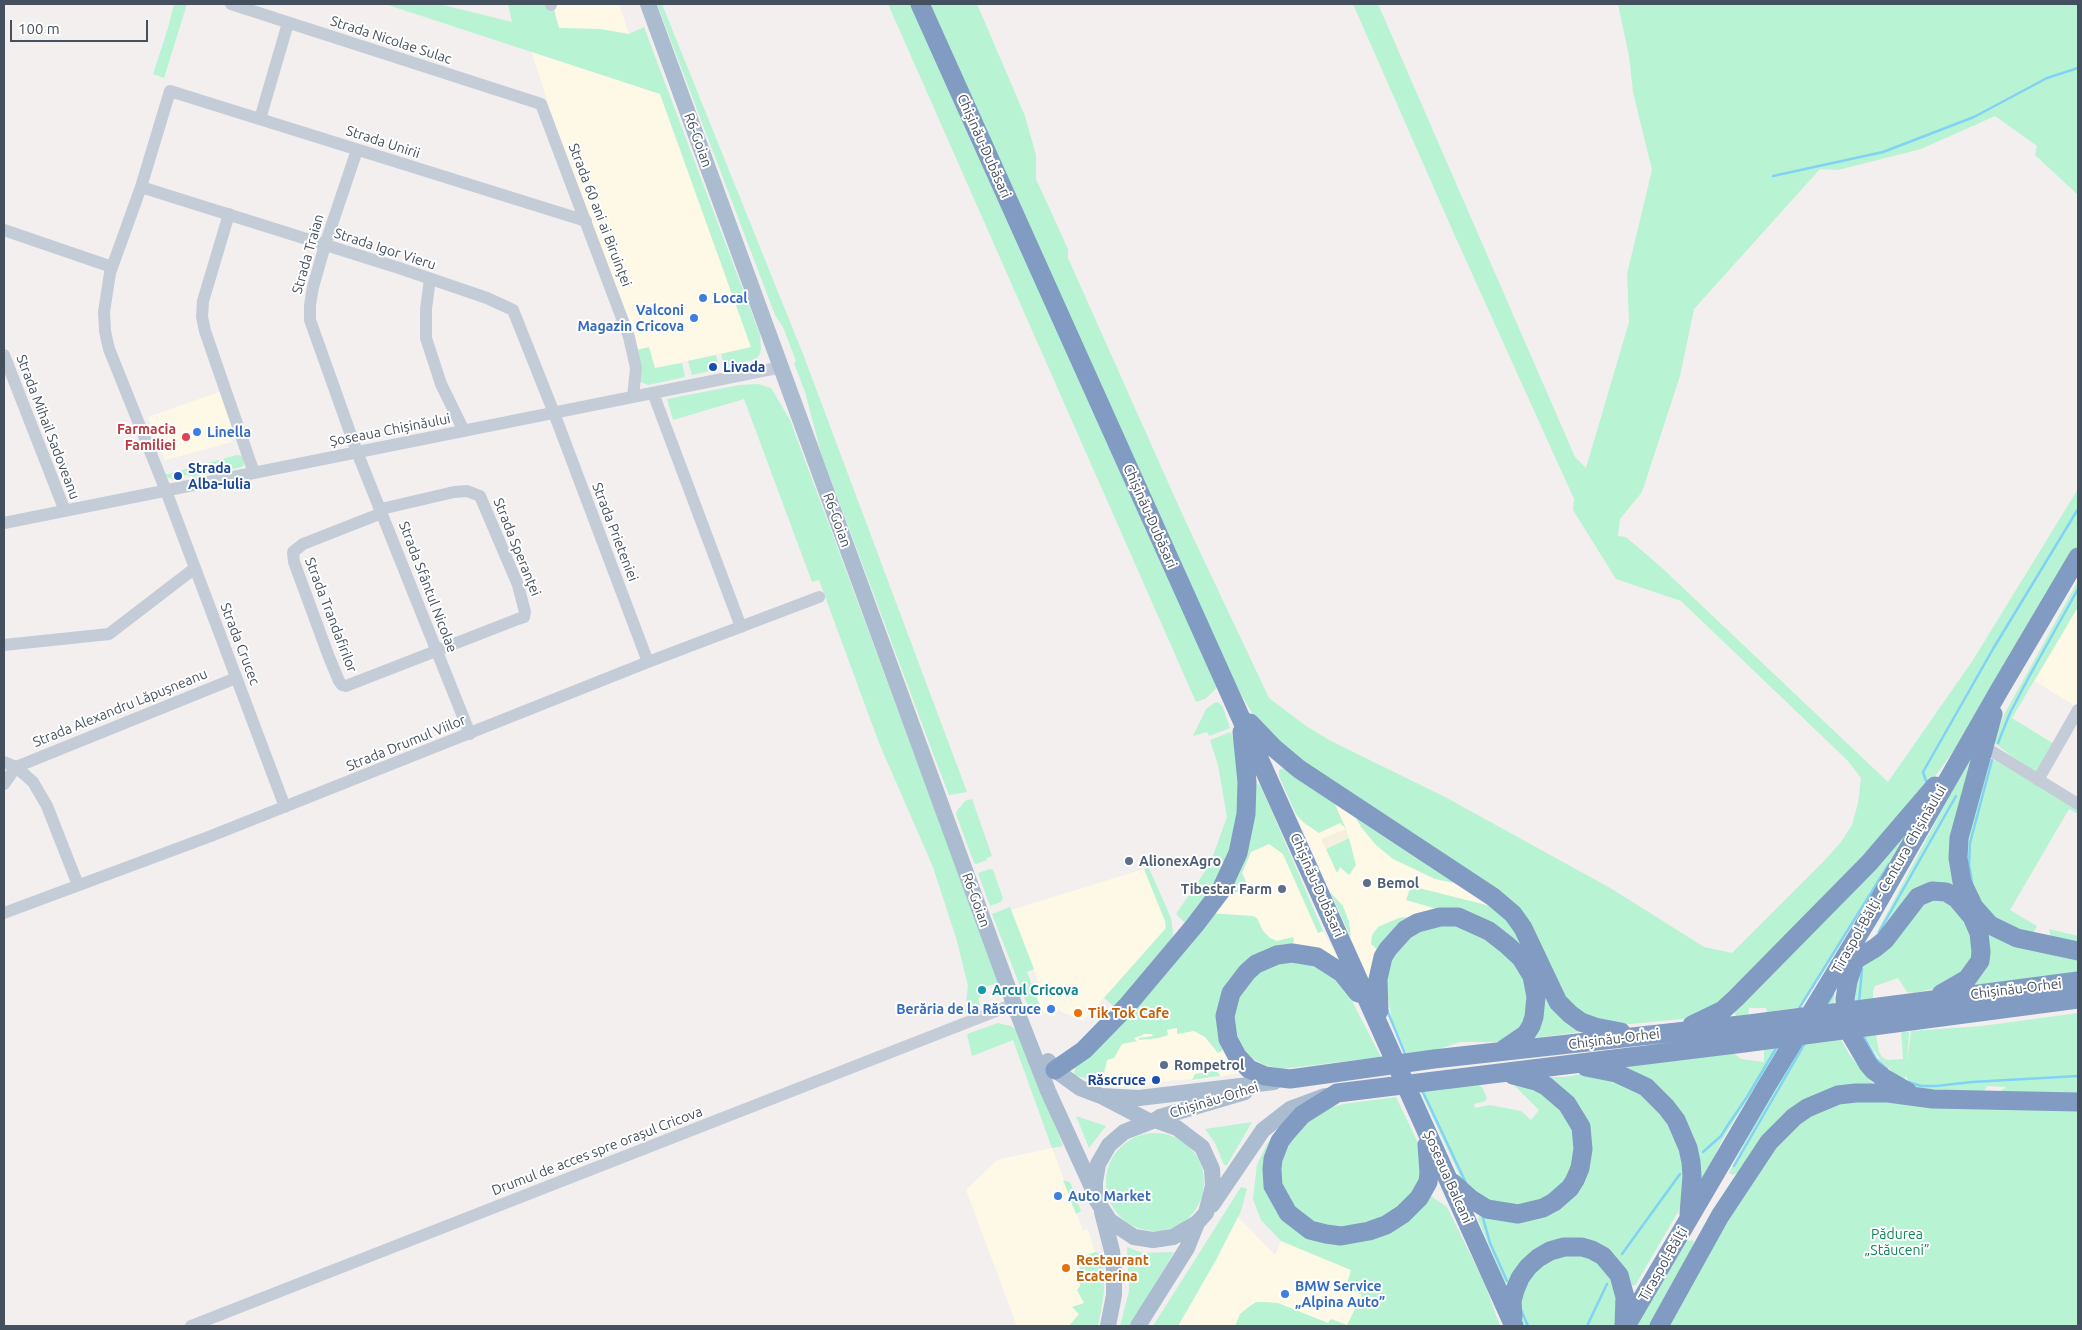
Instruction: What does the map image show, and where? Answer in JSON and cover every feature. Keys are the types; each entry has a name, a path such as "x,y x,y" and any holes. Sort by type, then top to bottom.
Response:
{"highway":[{"name":"Chișinău-Dubăsari","path":"920,4 1381,1027"},
{"name":"Tiraspol-Bălți - Centura Chișinăului","path":"1700,1201 1847,963 1871,914 2000,688 2078,557"},
{"path":"2000,688 1958,847 1959,870 1967,894 1982,917 2006,933 2035,944 2078,951"},
{"path":"1237,708 1274,748 1299,769 1447,865 1493,897 1513,914 1529,939 1558,1002 1570,1014 1595,1028 1608,1031 1652,1034"},
{"path":"1056,1070 1084,1050 1126,1007 1195,925 1220,892 1230,872 1238,853 1243,833 1248,796 1246,766 1237,708"},
{"path":"1674,1032 1710,1018 1723,1010 1791,945 1869,863 1963,753"},
{"path":"1916,1096 1873,1070 1850,1035 1846,1020 1845,999 1848,981 1847,963 1876,948 1918,897 1932,890 1946,892 1956,898 1972,916 1979,932 1981,952 1980,961 1967,979 1933,999"},
{"path":"1381,1027 1377,989 1380,966 1388,949 1405,930 1418,923 1440,917 1458,918 1483,928 1507,945 1521,958 1532,976 1536,997 1531,1026 1526,1034 1500,1052"},
{"path":"1282,1080 1265,1076 1249,1069 1237,1056 1228,1038 1225,1016 1228,1002 1238,982 1256,964 1277,955 1292,953 1317,957 1342,973 1372,1008"},
{"name":"Chișinău-Orhei","path":"1282,1080 1434,1059 1749,1024 2078,981"},
{"name":"Chișinău-Orhei","path":"1337,1093 1744,1044 2078,999"},
{"path":"1959,1016 1994,1018 2078,1009"},
{"name":"Șoseaua Balcani","path":"1381,1027 1514,1326"},
{"path":"1567,1064 1598,1069 1631,1079 1646,1087 1666,1107 1682,1132 1691,1162 1692,1193 1689,1220"},
{"path":"1446,1176 1463,1193 1479,1205 1497,1211 1518,1214 1543,1208 1554,1202 1570,1188 1575,1180 1584,1149 1581,1128 1571,1110 1554,1092 1536,1081 1502,1072"},
{"path":"1658,1326 1720,1216 1769,1142 1794,1117 1807,1108 1838,1094 1856,1092 1933,1099 2078,1102"},
{"path":"1337,1093 1313,1107 1293,1123 1280,1141 1272,1164 1273,1186 1280,1201 1288,1213 1310,1230 1326,1234 1355,1234 1386,1224 1403,1214 1419,1198 1428,1182 1430,1162 1424,1124"},
{"path":"1700,1201 1720,1216"},
{"name":"Tiraspol-Bălți","path":"1625,1326 1700,1201"},
{"path":"1514,1326 1513,1296 1524,1272 1544,1254 1571,1247 1582,1247 1598,1253 1608,1259 1616,1270 1624,1288 1625,1326"}],"main road":[{"name":"R6-Goian","path":"648,4 1014,1004 1040,1070 1095,1194"},
{"name":"R6-Goian","path":"1028,1036 1056,1070 1080,1088 1155,1119"},
{"path":"1102,1096 1130,1098 1282,1080"},
{"name":"Chișinău-Orhei","path":"1155,1119 1282,1080"},
{"name":"Chișinău-Orhei","path":"1138,1326 1186,1248 1202,1218 1217,1200 1256,1138 1271,1122 1301,1104 1337,1093"},
{"path":"1108,1326 1114,1295 1114,1269 1101,1210 1095,1194 1098,1164 1109,1145 1124,1132 1155,1119 1173,1094"},
{"path":"1101,1210 1118,1228 1126,1233 1143,1239 1153,1240 1172,1237 1202,1218 1212,1197 1213,1186 1212,1169 1206,1154 1202,1147 1188,1134 1155,1119"}],"street":[{"name":"Strada Nicolae Sulac","path":"231,4 541,104"},
{"path":"260,119 288,23"},
{"name":"Strada Unirii","path":"141,187 170,91 586,221"},
{"name":"Strada 60 ani ai Biruinței","path":"541,104 586,221 634,357 636,368 633,397"},
{"name":"Strada Traian","path":"357,150 325,245 313,286 310,305 310,320 357,452"},
{"path":"141,187 112,267 104,312 109,349 166,491"},
{"name":"Strada Igor Vieru","path":"141,187 430,279 487,298 513,310 554,413"},
{"path":"229,214 204,301 202,317 205,331 254,473"},
{"path":"4,230 112,267"},
{"path":"430,279 426,309 426,338 441,384 464,431"},
{"name":"Strada Mihail Sadoveanu","path":"4,354 64,511"},
{"name":"Șoseaua Chișinăului","path":"4,523 782,367"},
{"path":"653,393 741,627"},
{"name":"Strada Prieteniei","path":"554,413 648,662"},
{"name":"Strada Sfântul Nicolae","path":"357,452 470,734"},
{"name":"Strada Crucec","path":"166,491 285,807"},
{"name":"Strada Speranţei","path":"382,511 454,492 467,491 476,494 484,502 518,585 524,603 524,617 436,651"},
{"name":"Strada Trandafirilor","path":"382,511 303,544 293,552 294,562 329,656 339,681 346,686 436,651"},
{"path":"4,645 109,634 195,568"},
{"name":"Strada Drumul Viilor","path":"4,912 285,807 648,662 819,597"},
{"name":"Strada Alexandru Lăpușneanu","path":"10,764 236,678"},
{"path":"2038,780 2078,710"},
{"path":"1984,747 2078,804"},
{"path":"4,784 10,764 32,782 48,806 78,885"},
{"name":"Drumul de acces spre orașul Cricova","path":"191,1326 1014,1004"}],"shaded area":[{"path":"561,4 619,4 629,34 600,29 559,28 553,6"},
{"path":"531,51 660,94 751,347 654,368 637,350 556,127"},
{"path":"222,391 235,431 230,437 232,442 165,460 148,417"},
{"path":"2078,607 2078,699 2075,706 2035,681"},
{"name":"Bemol","path":"1332,798 1498,908 1411,886 1407,900 1444,911 1399,918 1378,927 1381,953 1372,990 1296,814 1303,822 1319,833"},
{"name":"Tibestar Farm","path":"1269,844 1283,854 1318,933 1323,931 1341,964 1290,949 1293,937 1277,941 1270,938 1263,931 1258,921 1209,913 1224,891 1246,880 1242,873 1251,852"},
{"path":"1144,869 1165,921 1165,930 1083,1021 1058,1010 1054,1017 1044,1013 1034,992 1041,989 1011,910"},
{"name":"Rompetrol","path":"1186,1023 1226,1044 1246,1072 1193,1081 1192,1079 1175,1080 1123,1087 1100,1085 1105,1060 1122,1029"},
{"path":"1052,1148 1083,1231 1088,1229 1095,1252 1082,1257 1088,1292 1079,1314 1069,1326 1017,1326 966,1190 997,1160"},
{"path":"1238,1217 1275,1255 1281,1241 1351,1270 1362,1295 1347,1326 1332,1319 1329,1324 1302,1313 1312,1326 1178,1326"}],"green space":[{"path":"174,4 187,4 164,78 153,74"},
{"path":"385,4 439,4 512,22 508,4 548,4 553,6 559,28 600,29 629,34 644,27 760,335 760,354 756,359 725,368 721,354 751,347 660,94"},
{"path":"657,4 662,4 803,354 967,792 949,795 821,453 805,392 794,363 796,361 783,327 775,315"},
{"path":"888,4 916,4 1220,685 1205,699 1196,702"},
{"path":"925,4 977,4 1025,116 1036,155 1036,179 1068,249 1068,258 1184,518 1269,698 1306,726 1331,741 1447,798 1612,889 1704,947 1732,953 1841,842 1852,825 1858,803 1861,778 1848,761 1681,601 1616,579 1573,510 1574,499 1353,4 1378,4 1575,457 1586,468 1629,322 1627,274 1652,170 1633,92 1629,56 1618,4 2078,4 2078,195 2035,155 2037,146 1995,116 1921,149 1838,170 1820,169 1694,309 1680,376 1642,492 1620,519 1618,536 1626,537 1661,567 1888,782 1973,660 2078,489 2078,547 1980,714 1939,771 1904,814 1750,978 1703,1014 1682,1019 1610,1026 1569,1007 1520,917 1324,780 1263,731 1226,670"},
{"path":"649,347 655,368 682,363 685,377 648,385 640,382 637,350"},
{"path":"716,355 719,369 692,375 688,361"},
{"path":"758,384 771,388 790,420 999,982 986,987 985,995 978,998 980,1005 965,1013 968,986 957,941 933,867 879,743 819,580 812,582 744,399 673,420 667,399 740,385"},
{"path":"237,455 245,456 246,461 242,467 195,477 186,475 171,479 164,475"},
{"path":"2078,581 2078,607 2012,718 2054,744 2036,772 1993,742 2005,713"},
{"path":"1218,702 1223,707 1230,728 1209,736 1207,732 1193,736 1206,709"},
{"path":"1231,732 1236,748 1243,807 1225,873 1187,922 1184,922 1176,914 1210,864 1227,817 1218,765 1210,740"},
{"path":"1974,753 1959,889 1947,887 1876,934 1970,757"},
{"path":"1990,759 2078,809 2078,814 2069,809 2010,910 2037,926 2031,937 2001,925 1974,900 1963,857"},
{"path":"1283,768 1332,798 1346,829 1340,823 1319,833 1303,822 1296,814 1279,776 1279,770"},
{"path":"1257,783 1261,786 1323,931 1318,933 1283,854 1269,844 1251,852 1242,873 1247,884 1246,888 1229,895 1226,894 1253,787"},
{"path":"972,799 992,856 976,864 956,814 965,801"},
{"path":"1352,811 1463,885 1435,879 1393,859 1376,845 1361,827"},
{"path":"1917,814 1890,865 1801,1007 1767,1012 1766,1008 1749,1008 1748,1015 1736,1016 1733,1009"},
{"path":"1349,838 1356,865 1349,875 1340,867 1337,873 1326,849"},
{"path":"1149,868 1171,918 1173,934 1171,942 1117,1009 1104,998 1166,928 1165,921 1144,869"},
{"path":"990,869 993,870 1003,898 1001,902 990,906 978,873"},
{"path":"1411,886 1498,908 1504,913 1580,1032 1534,1038 1529,958 1444,911 1406,900"},
{"path":"1330,892 1343,906 1349,922 1351,938"},
{"path":"1934,898 1952,903 1973,936 1972,965 1945,986 1915,993 1907,992 1898,978 1875,986 1873,1000 1852,1002 1859,967 1916,907"},
{"path":"1010,907 1034,969 1027,972 1042,1011 1029,1009 992,914"},
{"path":"1209,913 1253,916 1257,918 1263,931 1270,938 1277,941 1293,937 1294,941 1290,949 1246,965 1222,1051 1218,1053 1205,1037 1194,1031 1177,1034 1177,1028 1167,1030 1168,1035 1159,1038 1139,1040 1139,1038 1153,1036 1152,1034 1143,1034 1134,1038 1137,1041 1122,1044 1114,1058 1107,1060 1103,1078 1108,1081 1105,1085 1075,1075 1076,1066"},
{"path":"1410,917 1381,953 1371,944 1372,935 1378,927 1399,918"},
{"path":"1467,924 1520,965 1531,1003 1519,1030 1498,1042 1460,1042 1433,1051 1407,1054 1392,1020 1388,998 1387,969 1396,947 1424,926"},
{"path":"2049,929 2078,936 2078,945 2052,941"},
{"path":"1986,934 2078,957 2078,974 1964,988"},
{"path":"1300,958 1341,980 1381,1057 1281,1069 1265,1065 1253,1059 1244,1049 1237,1035 1233,1019 1234,1006 1253,971"},
{"path":"1836,983 1833,1007 1838,1034 1849,1054 1874,1085 1828,1094 1737,1173 1733,1175 1729,1173 1749,1134"},
{"path":"2078,1013 2078,1096 2000,1092 2006,1087 1988,1086 1982,1093 1917,1089 1908,1081 1906,1075 1905,1079 1897,1076 1881,1061 1866,1038 1866,1036 1876,1035 1879,1052 1887,1060 1903,1059 1901,1031 1909,1032 1907,1064 1911,1031 1982,1026"},
{"path":"998,1023 1011,1026 1018,1031 1063,1146 1052,1148 1013,1040 972,1056 967,1034"},
{"path":"1779,1048 1721,1142 1702,1184 1689,1138 1615,1067 1732,1052 1741,1059 1764,1062 1764,1049"},
{"path":"1214,1071 1219,1073 1220,1076 1192,1080 1195,1074"},
{"path":"1588,1073 1631,1085 1664,1112 1684,1162 1682,1205 1636,1284 1633,1286 1577,1242 1511,1283 1505,1284 1478,1219 1480,1213 1561,1204 1586,1119 1582,1109 1573,1099 1543,1077 1565,1077"},
{"path":"1146,1079 1147,1085 1123,1087 1128,1082"},
{"path":"1518,1081 1548,1094 1574,1128 1575,1168 1555,1193 1523,1207 1492,1203 1464,1185 1421,1092 1476,1084 1482,1087 1487,1098 1485,1101 1474,1104 1475,1108 1490,1105 1521,1111 1531,1120 1539,1110 1514,1085"},
{"path":"1396,1097 1424,1155 1423,1184 1392,1216 1329,1231 1301,1217 1281,1192 1282,1150 1319,1110 1344,1104"},
{"name":"Pădurea „Stăuceni”","path":"1847,1098 2078,1108 2078,1326 1664,1326 1771,1149 1807,1114"},
{"path":"1076,1116 1106,1126 1089,1148"},
{"path":"1252,1122 1227,1165 1224,1165 1215,1143 1205,1129"},
{"path":"1279,1128 1274,1200 1336,1241 1431,1196 1447,1207 1484,1282 1500,1326 1235,1326 1240,1314 1256,1302 1278,1303 1328,1323 1331,1319 1347,1325 1362,1295 1346,1287 1351,1270 1281,1241 1261,1220 1253,1199 1257,1165 1267,1144"},
{"path":"1155,1133 1174,1137 1190,1147 1200,1163 1204,1182 1200,1201 1190,1217 1174,1227 1155,1231 1136,1227 1120,1217 1110,1201 1106,1182 1110,1163 1120,1147 1136,1137"},
{"path":"1063,1180 1070,1182 1081,1211 1076,1214"},
{"path":"1241,1187 1247,1189 1241,1211 1216,1260 1178,1326 1153,1326"},
{"path":"1693,1240 1694,1243 1654,1326 1636,1326 1687,1241"},
{"path":"1127,1247 1142,1253 1174,1252 1130,1326 1120,1326 1129,1291"},
{"path":"1095,1252 1103,1254 1104,1292 1099,1322 1097,1326 1069,1326 1079,1314 1072,1307 1084,1303 1077,1290 1080,1286 1080,1278 1083,1276 1076,1259"},
{"path":"1557,1255 1594,1257 1615,1278 1617,1322 1614,1326 1524,1326 1518,1313 1529,1274"}],"sand":[{"path":"1346,829 1349,838 1326,849 1321,839"}],"waterway":[{"path":"1773,176 1883,152 1974,117 2047,78 2078,68"},
{"path":"1926,781 1923,772 1993,649 2078,509"},
{"path":"1998,743 2010,713 2078,589"},
{"path":"1972,882 1969,865 1970,843 1992,760"},
{"path":"1879,932 1956,796"},
{"path":"1798,1010 1889,864"},
{"path":"1859,1002 1862,969"},
{"path":"1826,1006 1833,994"},
{"path":"1387,1010 1406,1056"},
{"path":"1863,1035 1876,1059 1887,1069"},
{"path":"1734,1166 1805,1043"},
{"path":"1703,1152 1721,1136 1778,1045"},
{"path":"1908,1082 1921,1086 1936,1086 2078,1076"},
{"path":"1422,1090 1466,1183"},
{"path":"1622,1254 1680,1174"},
{"path":"1483,1218 1490,1243 1507,1281"},
{"path":"1587,1326 1607,1284"},
{"path":"1521,1310 1528,1326"}],"place":[{"name":"Local","path":"703,298"},
{"name":"Valconi Magazin Cricova","path":"694,318"},
{"name":"Livada","path":"713,367"},
{"name":"Linella","path":"197,432"},
{"name":"Farmacia Familiei","path":"186,437"},
{"name":"Strada Alba-Iulia","path":"178,476"},
{"name":"AlionexAgro","path":"1129,861"},
{"name":"Bemol","path":"1367,883"},
{"name":"Tibestar Farm","path":"1282,889"},
{"name":"Arcul Cricova","path":"982,990"},
{"name":"Berăria de la Răscruce","path":"1051,1009"},
{"name":"Tik Tok Cafe","path":"1078,1013"},
{"name":"Rompetrol","path":"1164,1065"},
{"name":"Răscruce","path":"1156,1080"},
{"name":"Auto Market","path":"1058,1196"},
{"name":"Restaurant Ecaterina","path":"1066,1268"},
{"name":"BMW Service „Alpina Auto”","path":"1285,1294"}]}
